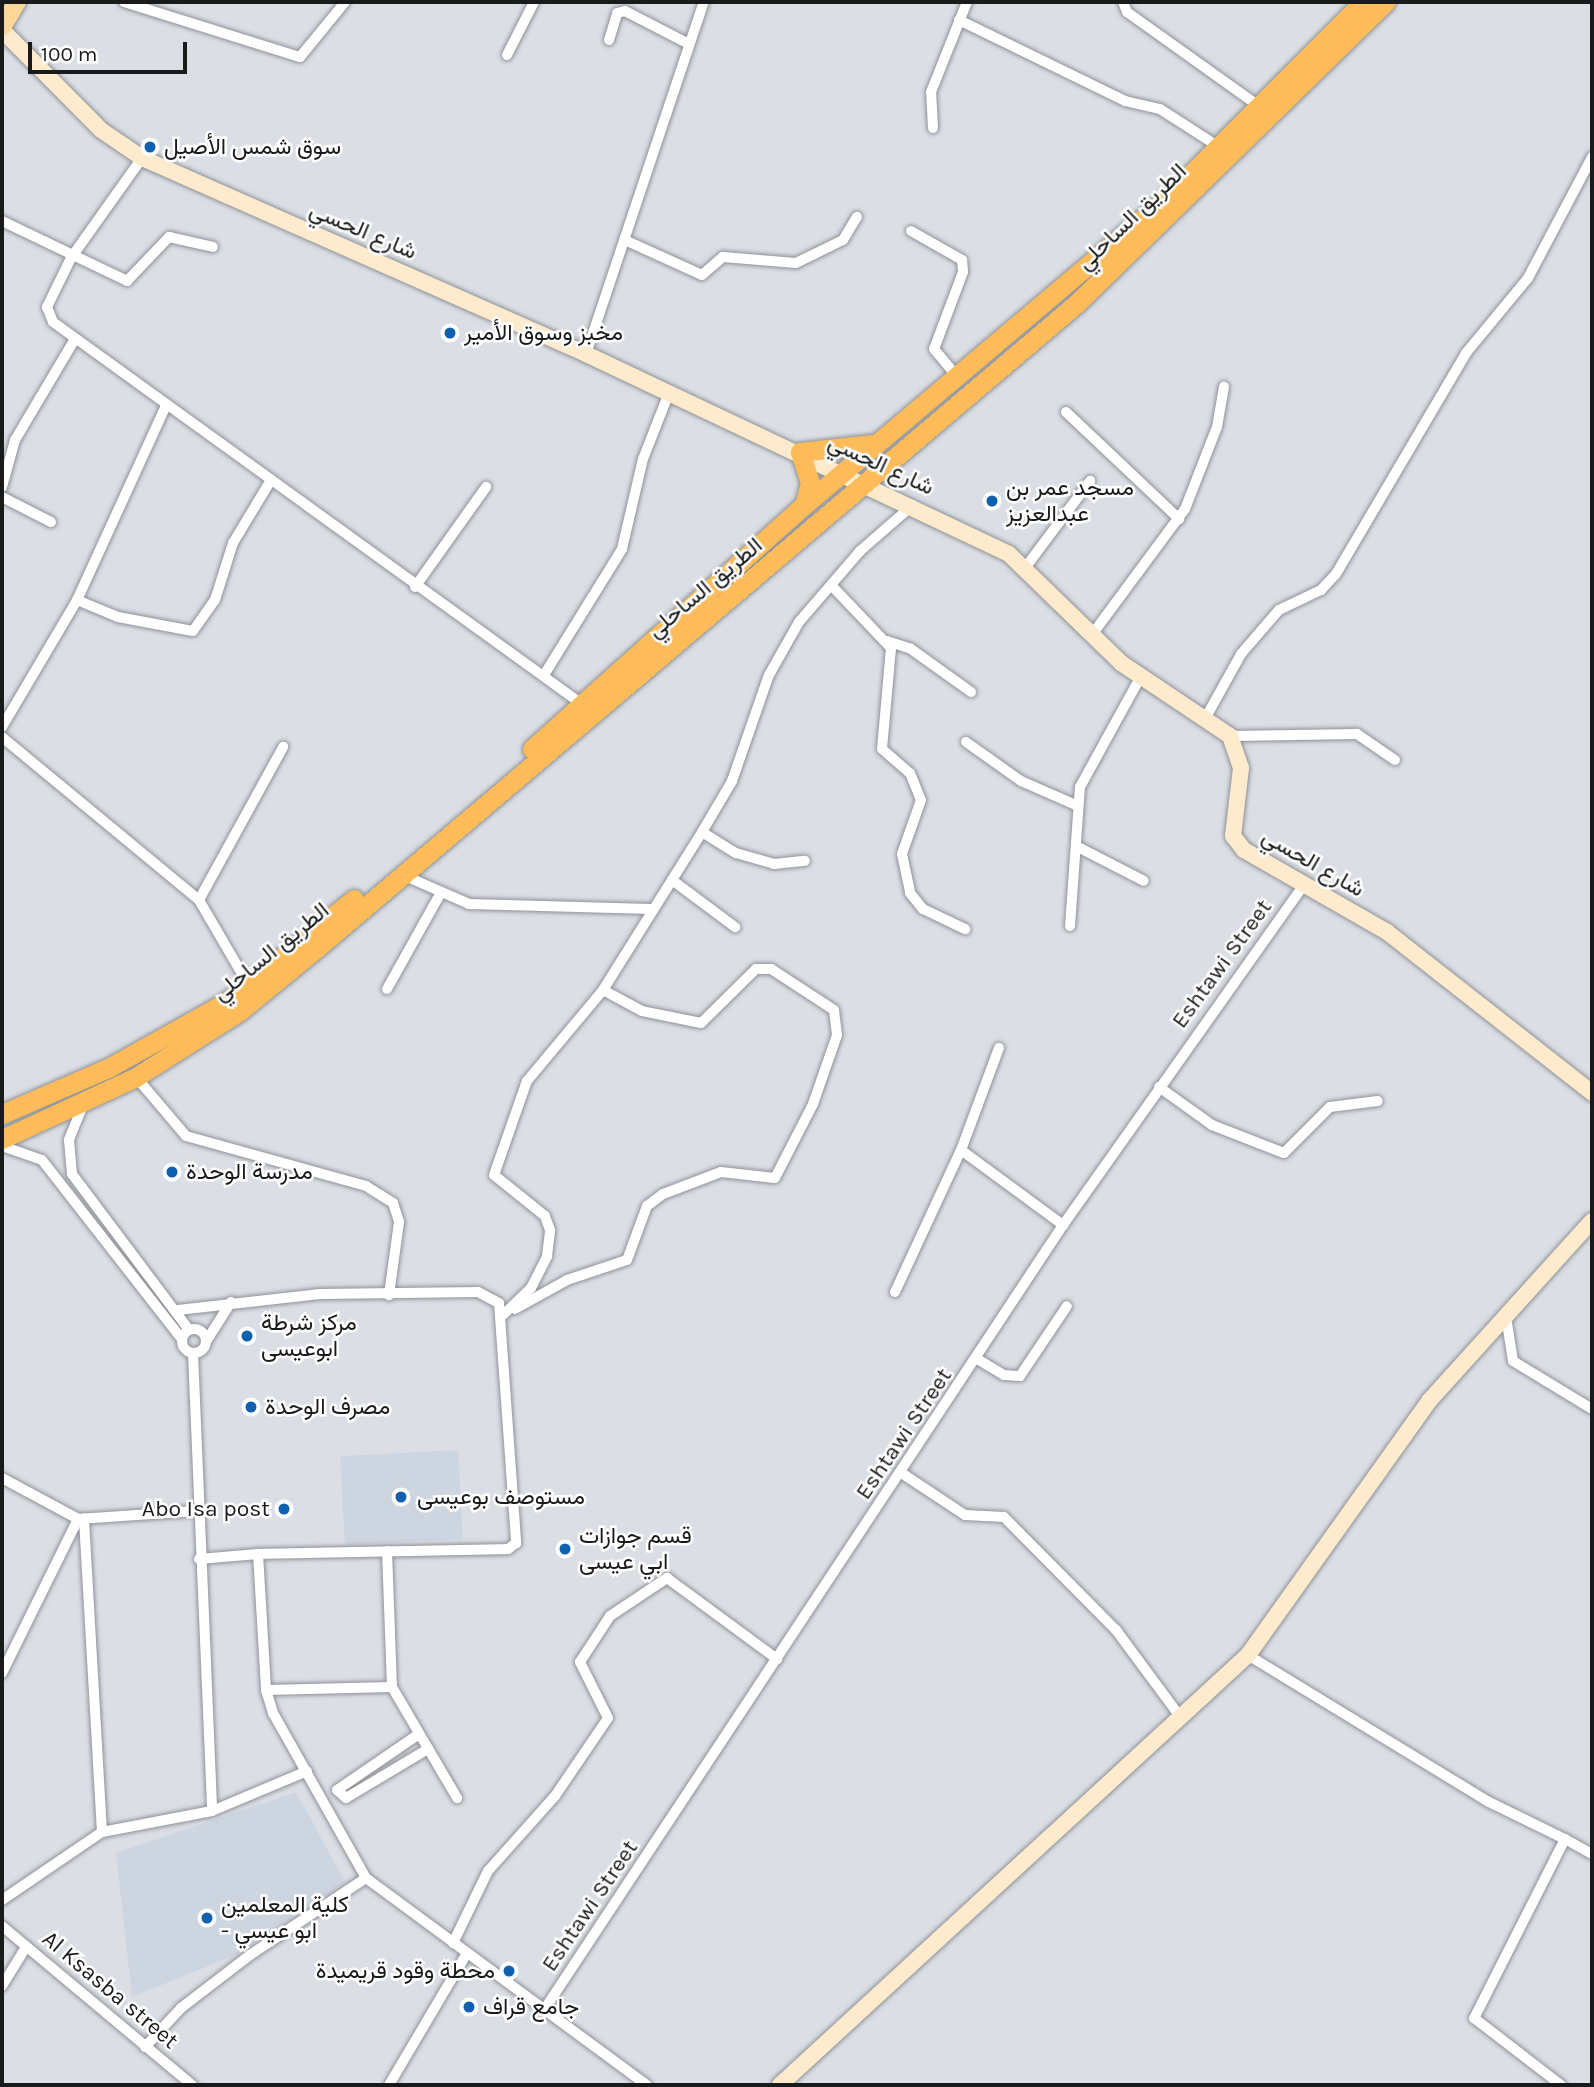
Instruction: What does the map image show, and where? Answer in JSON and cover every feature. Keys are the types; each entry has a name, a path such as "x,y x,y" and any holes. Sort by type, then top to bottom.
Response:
{"highway":[{"name":"الطريق الساحلي","path":"2,1114 110,1067 228,1001 249,986 583,705 804,505 959,379 1219,147 1363,2"},
{"name":"الطريق الساحلي","path":"2,1139 83,1105 136,1077 240,1011 867,484 1124,260 1386,2"},
{"path":"804,505 810,483 800,452 842,452 881,440"}],"main road":[{"path":"2,29 17,2"}],"street":[{"path":"124,2 300,57 345,2"},
{"path":"506,55 534,2"},
{"path":"586,354 627,242 704,2"},
{"path":"933,128 931,92 967,2"},
{"path":"1123,2 1127,12 1259,106"},
{"path":"609,40 617,13 625,11 689,44"},
{"path":"959,20 1125,101 1160,109 1219,147"},
{"name":"شارع الحسي","path":"2,29 101,130 142,158 586,354 996,545 1025,568 1091,636 1140,678 1206,717 1230,736 1241,768 1233,836 1255,859 1304,885 1445,973 1592,1093"},
{"path":"1206,717 1241,654 1279,610 1321,590 1336,574 1466,353 1528,278 1592,157"},
{"path":"142,158 71,258 47,311 75,340 415,587 544,675 583,705"},
{"path":"627,242 702,275 723,257 796,263 843,240 857,217"},
{"path":"2,221 71,258 127,281 169,237 213,247"},
{"path":"911,231 961,260 963,272 934,349 959,379"},
{"path":"2,487 15,440 75,340"},
{"path":"1091,636 1179,519 1217,426 1224,387"},
{"path":"544,675 622,549 643,459 669,393"},
{"path":"2,727 77,600 166,406"},
{"path":"1066,412 1179,519"},
{"path":"77,600 118,617 193,631 215,600 233,543 271,481"},
{"path":"1025,568 1090,481"},
{"path":"415,587 486,487"},
{"path":"2,497 51,522"},
{"path":"503,1315 531,1288 547,1256 550,1230 545,1216 494,1175 496,1159 527,1081 603,990 651,909 702,832 748,745 769,675 799,622 886,525 914,505"},
{"path":"831,585 887,641 911,649 971,692"},
{"path":"887,641 892,661 882,749 910,773 921,800 902,854 910,893 923,909 965,929"},
{"path":"1070,926 1078,806 1095,756 1140,678"},
{"path":"1230,736 1357,734 1395,760"},
{"path":"2,737 199,900 249,986"},
{"path":"966,742 1021,781 1078,806"},
{"path":"199,900 283,747"},
{"path":"702,832 736,853 774,864 805,861"},
{"path":"1076,846 1144,881"},
{"path":"403,875 440,894 468,904 651,909"},
{"path":"672,880 735,927"},
{"name":"Eshtawi Street","path":"544,2010 777,1659 903,1475 1063,1225 1304,885"},
{"path":"387,989 440,894"},
{"path":"503,1315 567,1280 626,1260 647,1206 663,1194 721,1172 775,1178 813,1104 836,1035 834,1010 771,968 756,969 701,1023 642,1011 603,990"},
{"path":"895,1292 961,1150 999,1048"},
{"path":"136,1077 186,1136 355,1182 393,1203 398,1222 389,1295"},
{"path":"1159,1087 1212,1125 1284,1153 1330,1107 1378,1101"},
{"path":"83,1105 69,1140 72,1174 178,1310 189,1332 193,1353 196,1511 212,1811"},
{"path":"2,1146 41,1160 189,1332 207,1340"},
{"path":"961,1150 1063,1225"},
{"path":"780,2085 1248,1655 1430,1400 1507,1322 1592,1221"},
{"path":"178,1310 231,1302 478,1292 493,1296 503,1315 516,1543 508,1549 258,1554 199,1559"},
{"path":"193,1353 207,1340 231,1302"},
{"path":"979,1360 1004,1376 1020,1376 1067,1306"},
{"path":"189,1332 203,1307"},
{"path":"1507,1322 1513,1361 1592,1409"},
{"path":"903,1475 965,1515 1004,1517 1116,1630 1181,1718"},
{"path":"2,1478 81,1519 196,1511"},
{"path":"2,1673 81,1519"},
{"path":"81,1519 102,1832"},
{"path":"387,1551 392,1687 457,1798"},
{"path":"258,1554 266,1690 366,1878 647,2085"},
{"path":"453,1943 488,1871 555,1796 604,1726 607,1707 580,1662 610,1616 667,1578 777,1659"},
{"path":"1248,1655 1479,1796 1592,1854"},
{"path":"266,1690 392,1687"},
{"path":"419,1734 337,1790 346,1798 428,1749"},
{"path":"2,1900 102,1832 212,1811 307,1771"},
{"path":"1561,2085 1474,2018 1564,1839"},
{"path":"145,2047 181,2008 250,1955 366,1878"},
{"name":"Al Ksasba street","path":"2,1926 192,2085"},
{"path":"2,1986 26,1947"},
{"path":"389,2085 467,1953"}],"shaded area":[{"name":"مستوصف بوعيسى","path":"458,1450 463,1539 345,1545 340,1456"},
{"name":"كلية المعلمين - ابو عيسي","path":"296,1792 345,1882 238,1954 132,1997 116,1853"}],"place":[{"name":"سوق شمس الأصيل","path":"150,147"},
{"name":"مخبز وسوق الأمير","path":"450,333"},
{"name":"مسجد عمر بن عبدالعزيز","path":"992,501"},
{"name":"مدرسة الوحدة","path":"172,1172"},
{"name":"مركز شرطة ابوعيسى","path":"247,1336"},
{"name":"مصرف الوحدة","path":"251,1407"},
{"name":"مستوصف بوعيسى","path":"401,1497"},
{"name":"Abo Isa post","path":"284,1509"},
{"name":"قسم جوازات ابي عيسى","path":"565,1549"},
{"name":"كلية المعلمين - ابو عيسي","path":"207,1918"},
{"name":"محطة وقود قريميدة","path":"509,1971"},
{"name":"جامع قراف","path":"469,2007"}]}
